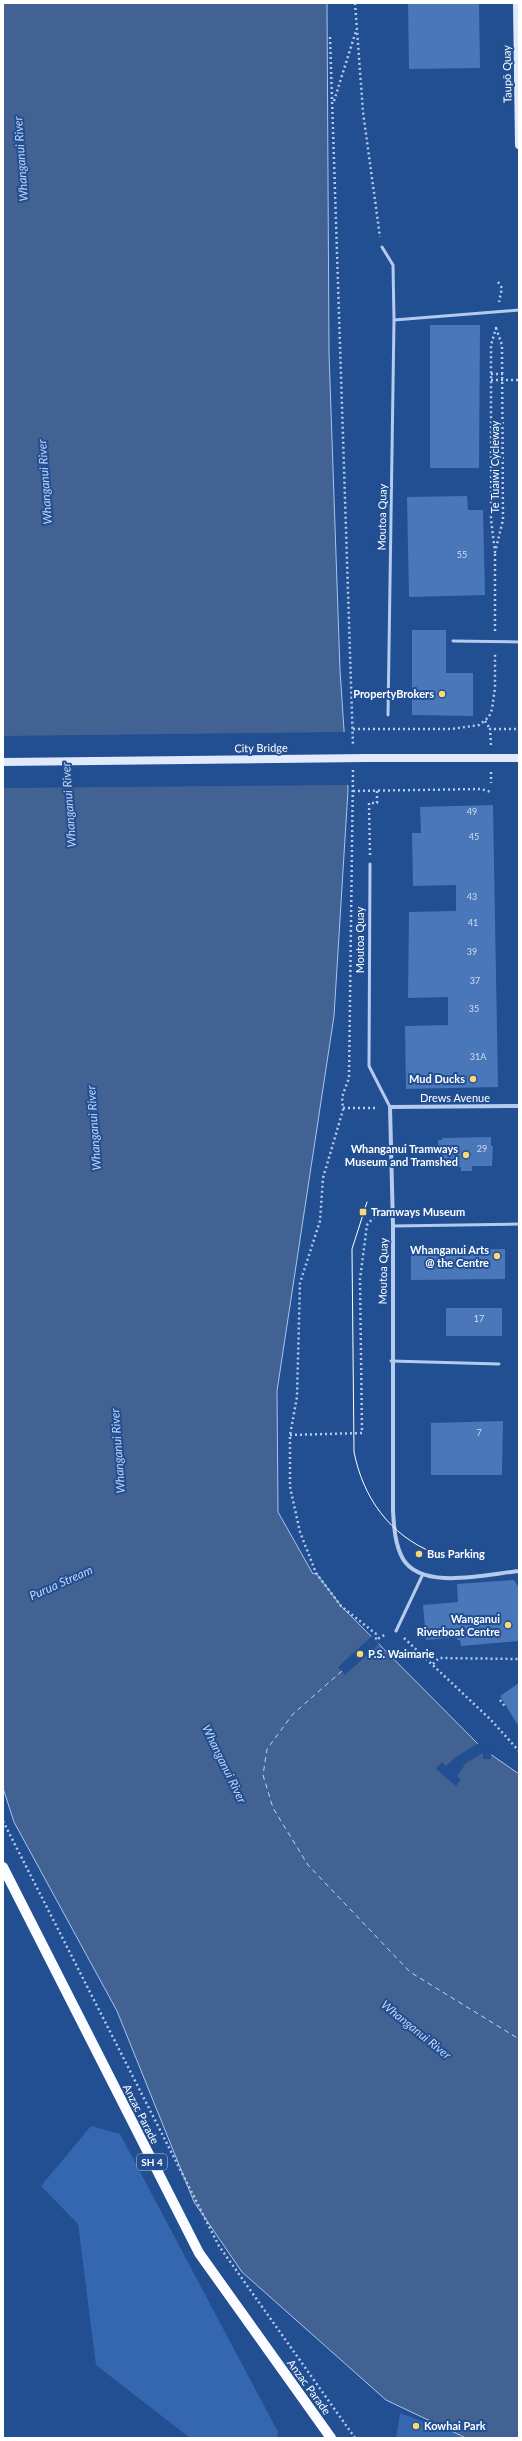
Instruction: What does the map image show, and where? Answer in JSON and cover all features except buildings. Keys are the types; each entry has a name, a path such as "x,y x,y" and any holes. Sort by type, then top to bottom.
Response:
{"main road":[{"name":"Taupō Quay","path":"517,3 519,145"},
{"name":"City Bridge","path":"3,762 519,758"},
{"name":"Anzac Parade","path":"3,1867 199,2254 331,2438"}],"street":[{"name":"Drews Avenue","path":"390,1107 519,1106"},
{"name":"Moutoa Quay","path":"390,1107 391,1199 393,1226 391,1361 394,1528 398,1546 404,1560 414,1570 431,1578 453,1578 519,1571"}],"lane":[{"name":"Moutoa Quay","path":"382,247 393,265 394,320 388,715"},
{"path":"394,320 519,310"},
{"path":"453,641 519,642"},
{"name":"Moutoa Quay","path":"370,864 369,1066 390,1107"},
{"path":"393,1226 519,1224"},
{"path":"391,1361 499,1364"},
{"path":"396,1631 423,1574"}],"path":[{"path":"355,3 363,112 376,221 382,247"},
{"path":"333,103 357,29"},
{"path":"330,37 353,752"},
{"path":"496,312 502,288 498,282"},
{"name":"Te Tuaiwi Cycleway","path":"485,721 492,709 495,688 495,552 491,520 490,345 496,328 502,345 504,374 502,380 503,520 495,552"},
{"path":"491,374 504,374"},
{"path":"491,380 519,380"},
{"path":"353,729 452,729 473,727 485,721 490,731 519,729"},
{"path":"353,768 354,790 349,1078 342,1097 343,1108 323,1178 320,1221 300,1283 297,1397 290,1435 290,1487 300,1532 316,1573 341,1606 376,1634 376,1640 391,1631 396,1631 433,1664 519,1751"},
{"path":"354,790 481,789 491,792"},
{"path":"370,864 369,803 377,802 377,790"},
{"path":"343,1108 390,1107"},
{"path":"290,1435 362,1433 360,1279 367,1225 391,1199"},
{"path":"433,1664 439,1658 519,1659"},
{"path":"500,1700 506,1708"},
{"path":"3,1821 219,2246 355,2438"}],"shaded area":[{"path":"91,2126 120,2134 278,2432 277,2438 190,2438 96,2365 78,2224 41,2186"},
{"name":"Kowhai Park","path":"400,2413 468,2438 396,2438"}],"water":[{"path":"3,3 327,3 329,353 340,670 348,790 334,1016 277,1391 278,1512 313,1574 316,1573 341,1606 483,1749 519,1774 519,2438 466,2438 386,2400 242,2272 194,2202 117,2011 14,1822 3,1788"}],"pier":[{"path":"346,732 350,785 3,788 3,736"},
{"path":"372,1636 379,1644 345,1675 338,1667"},
{"path":"479,1743 492,1753 490,1759 483,1759 483,1753 466,1763 457,1776 461,1780 456,1786 436,1769 442,1762 446,1766 456,1757"}],"ferry route":[{"path":"342,1671 293,1714 267,1749 263,1775 273,1808 308,1865 410,1972 519,2039"}],"tram line":[{"path":"367,1202 352,1249 354,1452 358,1469 364,1484 380,1513 404,1536 434,1553"}],"place":[{"name":"PropertyBrokers","path":"442,694"},
{"name":"Mud Ducks","path":"473,1079"},
{"name":"Whanganui Tramways Museum and Tramshed","path":"466,1155"},
{"name":"Tramways Museum","path":"363,1212"},
{"name":"Whanganui Arts @ the Centre","path":"497,1256"},
{"name":"Bus Parking","path":"419,1554"},
{"name":"Wanganui Riverboat Centre","path":"508,1625"},
{"name":"P.S. Waimarie","path":"360,1654"},
{"name":"Kowhai Park","path":"416,2426"}],"water label":[{"name":"Whanganui River","path":"21,159"},
{"name":"Whanganui River","path":"45,482"},
{"name":"Whanganui River","path":"69,805"},
{"name":"Whanganui River","path":"94,1128"},
{"name":"Whanganui River","path":"118,1451"},
{"name":"Purua Stream","path":"61,1583"},
{"name":"Whanganui River","path":"224,1764"},
{"name":"Whanganui River","path":"416,2030"}]}
